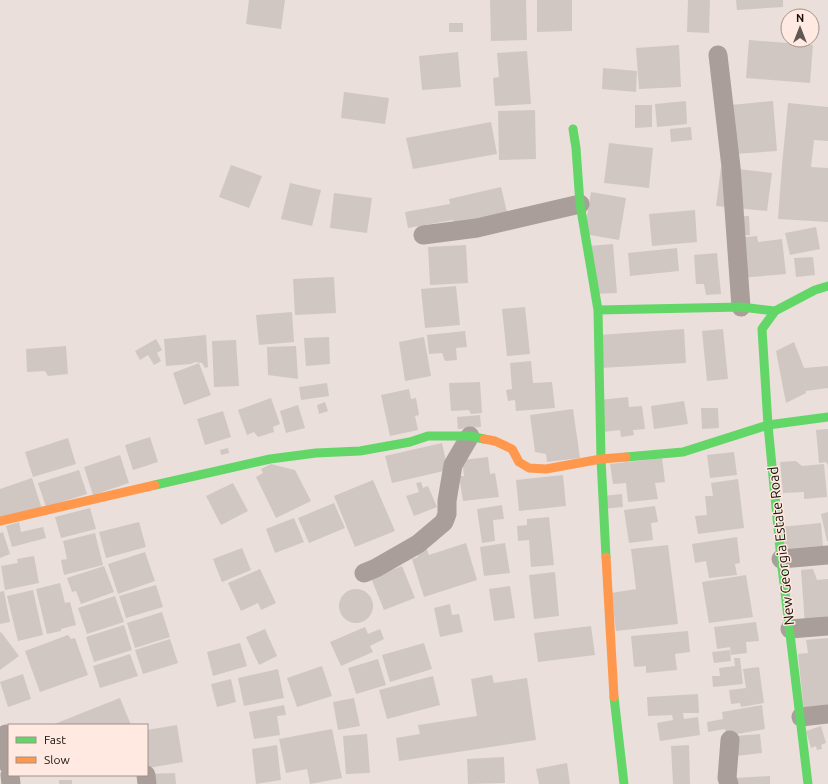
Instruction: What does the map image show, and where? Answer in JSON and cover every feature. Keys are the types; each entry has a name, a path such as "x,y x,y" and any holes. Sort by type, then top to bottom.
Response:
{"street":[{"path":"718,55 731,167 741,307"},
{"path":"573,129 576,148 580,204 598,310 601,459 614,697 624,784"},
{"path":"424,235 477,228 580,204"},
{"path":"598,310 741,307 775,311 815,290 828,286"},
{"name":"New Georgia Estate Road","path":"775,311 762,329 768,425 781,559 808,784"},
{"path":"0,521 270,459 360,451 410,442 428,436 470,436 495,441 512,449 520,462 529,468 546,469 601,459 683,452 768,425 828,417"},
{"path":"364,573 376,568 418,544 444,522 447,514 452,465 470,436"},
{"path":"781,559 828,555"},
{"path":"790,629 828,626"},
{"path":"801,717 828,714"},
{"path":"6,734 8,755"},
{"path":"729,784 727,778 730,740"}],"building":[{"path":"249,0 285,0 281,29 246,24"},
{"path":"490,0 526,0 527,40 491,41"},
{"path":"537,0 572,0 572,31 537,32"},
{"path":"688,0 710,0 709,33 687,32"},
{"path":"736,0 783,0 783,7 737,10"},
{"path":"449,23 463,23 463,32 449,32"},
{"path":"749,40 780,42 780,48 813,48 810,83 746,78"},
{"path":"679,45 681,87 639,89 636,48"},
{"path":"527,51 531,104 495,106 493,78 499,77 497,53"},
{"path":"458,52 461,87 422,90 419,56"},
{"path":"603,68 637,71 636,92 602,89"},
{"path":"344,92 389,98 385,124 341,118"},
{"path":"686,101 687,124 657,127 655,104"},
{"path":"773,101 777,151 735,154 731,105"},
{"path":"788,103 828,107 828,141 814,140 811,167 828,168 828,222 778,219"},
{"path":"635,105 652,105 652,127 635,128"},
{"path":"535,110 536,159 499,160 498,111"},
{"path":"491,122 497,154 413,169 406,138"},
{"path":"691,127 692,140 671,142 670,129"},
{"path":"609,143 653,148 649,188 604,183"},
{"path":"231,165 262,176 249,208 219,197"},
{"path":"721,167 772,173 767,211 716,206"},
{"path":"290,183 321,190 312,226 281,219"},
{"path":"501,187 507,212 455,224 453,220 408,228 405,212 450,204 449,199"},
{"path":"591,192 626,198 619,240 584,234"},
{"path":"334,193 372,198 367,233 330,228"},
{"path":"695,210 697,242 652,246 649,214"},
{"path":"749,216 750,235 729,236 728,217"},
{"path":"816,227 820,249 790,255 785,233"},
{"path":"757,236 758,242 782,239 786,274 740,278 737,238"},
{"path":"613,244 617,293 591,294 588,246"},
{"path":"466,245 468,283 430,285 428,247"},
{"path":"677,248 679,271 630,276 628,253"},
{"path":"717,253 721,294 706,295 704,284 696,284 694,255"},
{"path":"813,257 815,275 796,277 794,258"},
{"path":"334,277 336,313 295,315 293,279"},
{"path":"456,286 460,325 425,328 421,289"},
{"path":"525,307 530,354 507,356 502,309"},
{"path":"292,312 294,342 259,345 256,315"},
{"path":"684,329 686,363 601,368 599,335"},
{"path":"723,329 728,379 707,381 702,331"},
{"path":"465,331 467,347 456,348 457,360 445,361 442,353 429,354 427,335"},
{"path":"206,335 208,367 205,368 202,363 195,362 191,364 166,366 164,339"},
{"path":"329,337 330,364 306,366 304,338"},
{"path":"424,337 431,376 405,381 399,342"},
{"path":"156,339 162,350 157,353 161,361 154,365 148,355 140,360 135,351"},
{"path":"236,340 239,386 214,387 212,341"},
{"path":"794,342 804,368 828,366 828,388 806,391 805,381 806,393 786,403 776,351"},
{"path":"66,346 68,374 48,376 45,371 27,372 26,349"},
{"path":"296,346 298,379 268,375 267,347"},
{"path":"531,361 533,383 552,382 555,408 516,411 515,400 508,401 506,390 512,389 510,363"},
{"path":"199,363 211,395 184,405 173,373"},
{"path":"480,382 482,413 471,414 469,410 451,411 449,383"},
{"path":"327,383 329,396 301,400 299,387"},
{"path":"409,389 411,399 416,398 419,415 415,416 418,430 390,436 381,395"},
{"path":"628,397 629,407 642,406 645,429 633,430 634,435 621,437 620,430 603,432 599,400"},
{"path":"271,398 280,424 273,427 274,432 258,437 254,432 247,435 238,410"},
{"path":"684,401 688,424 654,429 651,406"},
{"path":"325,402 328,411 319,414 317,405"},
{"path":"298,405 305,428 286,433 280,411"},
{"path":"701,408 718,408 719,428 702,429"},
{"path":"573,409 580,458 547,462 546,454 535,452 530,415"},
{"path":"223,411 231,437 205,445 197,419"},
{"path":"480,415 481,427 458,429 457,417"},
{"path":"828,429 828,465 826,462 819,463 816,430"},
{"path":"150,437 158,462 133,470 125,445"},
{"path":"68,438 76,464 33,477 25,452"},
{"path":"442,443 448,470 392,483 385,456"},
{"path":"228,448 229,453 221,455 220,450"},
{"path":"734,452 737,475 710,478 707,455"},
{"path":"120,455 129,483 93,495 84,467"},
{"path":"488,457 490,474 495,473 499,497 463,501 459,476 464,476 462,460"},
{"path":"662,458 665,482 655,483 658,499 628,502 626,483 613,484 610,464"},
{"path":"796,461 802,466 824,464 827,497 804,499 804,492 783,493 780,462"},
{"path":"271,464 295,470 311,501 276,518 256,477 263,473 261,469"},
{"path":"79,470 87,494 46,507 38,483"},
{"path":"563,475 566,506 519,511 516,480"},
{"path":"32,478 42,509 0,518 0,489"},
{"path":"738,479 744,528 698,534 695,516 707,515 705,496 713,496 711,483"},
{"path":"373,480 395,531 355,547 334,496"},
{"path":"421,482 423,488 428,486 437,507 414,516 406,496 419,492 416,483"},
{"path":"233,483 248,511 221,525 206,496"},
{"path":"622,494 623,507 603,509 602,496"},
{"path":"334,503 345,528 309,543 298,518"},
{"path":"502,505 504,519 493,520 495,541 482,543 477,509"},
{"path":"655,506 658,522 651,523 653,540 629,543 624,510"},
{"path":"90,508 96,529 61,538 55,517"},
{"path":"828,512 828,541 827,541 821,514"},
{"path":"549,517 554,565 531,567 529,540 518,541 517,526 527,525 527,519"},
{"path":"294,518 304,542 275,553 266,529"},
{"path":"19,522 21,532 43,527 46,538 12,547 6,526"},
{"path":"139,522 146,547 106,558 99,532"},
{"path":"821,523 823,546 783,549 780,527"},
{"path":"3,532 10,554 0,558 0,533"},
{"path":"95,533 103,565 64,575 61,560 67,559 63,541"},
{"path":"737,537 740,563 735,564 737,575 709,578 706,561 695,563 692,544"},
{"path":"466,543 477,580 424,597 412,559 418,557 415,550 426,547 429,555"},
{"path":"505,543 510,573 484,576 480,547"},
{"path":"668,545 678,624 616,631 611,593 636,589 631,549"},
{"path":"242,548 251,570 222,582 213,559"},
{"path":"145,552 155,581 118,594 108,564"},
{"path":"34,556 39,583 5,590 1,566 18,563 17,559"},
{"path":"104,566 114,592 81,604 76,591 72,592 67,578"},
{"path":"402,566 415,598 384,610 371,578"},
{"path":"260,569 276,603 261,610 258,603 241,611 228,583"},
{"path":"813,569 817,580 828,579 828,623 805,625 801,570"},
{"path":"555,572 559,616 534,619 529,575"},
{"path":"746,575 753,617 709,623 702,582"},
{"path":"60,583 65,603 70,602 76,625 61,629 61,631 47,634 36,589"},
{"path":"156,585 163,607 126,618 119,596"},
{"path":"510,586 515,618 494,621 489,589"},
{"path":"359,589 368,594 372,599 372,613 368,618 363,622 353,623 349,622 340,613 339,603 340,599 349,590"},
{"path":"33,590 43,635 18,641 7,596"},
{"path":"4,591 10,622 0,624 0,592"},
{"path":"115,596 124,622 87,634 78,608"},
{"path":"450,604 452,615 459,614 463,632 440,637 434,608"},
{"path":"162,612 170,637 135,648 127,623"},
{"path":"756,622 759,641 746,642 747,653 731,655 730,647 717,649 714,627"},
{"path":"124,625 132,650 94,662 86,637"},
{"path":"591,626 595,655 538,662 534,633"},
{"path":"365,627 368,634 380,629 384,639 370,646 373,652 341,666 330,642"},
{"path":"265,629 277,656 259,665 246,637"},
{"path":"688,631 690,652 675,654 677,670 646,673 646,666 634,667 631,636"},
{"path":"1,632 19,656 0,670 0,633"},
{"path":"68,635 71,639 75,638 88,675 40,692 25,651"},
{"path":"828,638 828,710 804,712 798,654 808,653 806,640"},
{"path":"170,639 178,663 143,674 135,650"},
{"path":"240,643 247,666 213,676 207,652"},
{"path":"424,643 432,669 390,682 382,655"},
{"path":"730,650 731,661 714,663 712,652"},
{"path":"130,654 138,676 100,688 93,666"},
{"path":"734,658 740,658 743,684 713,687 712,676 720,676 719,668 735,666"},
{"path":"378,659 386,685 356,694 348,668"},
{"path":"322,666 332,696 297,707 287,678"},
{"path":"759,667 764,703 741,707 740,703 731,704 729,690 746,688 743,669"},
{"path":"278,669 284,698 244,706 238,678"},
{"path":"23,674 31,699 8,707 0,682"},
{"path":"492,675 494,683 527,678 536,740 399,761 396,738 420,734 418,725 477,716 471,679"},
{"path":"433,676 440,705 387,719 379,690"},
{"path":"231,679 236,702 217,707 211,684"},
{"path":"698,694 699,713 683,713 684,719 698,717 700,735 660,741 657,723 673,720 672,715 648,716 647,697"},
{"path":"120,698 131,724 54,724"},
{"path":"354,698 360,726 338,730 333,702"},
{"path":"284,705 286,715 277,716 280,735 254,739 249,712"},
{"path":"762,705 765,729 726,736 725,729 708,732 707,722 723,719 722,712"},
{"path":"177,725 183,762 148,768 148,730"},
{"path":"821,726 826,743 821,745 822,749 817,750 816,746 811,748 806,731"},
{"path":"332,729 342,778 310,784 307,769 286,773 279,739"},
{"path":"367,734 370,773 346,774 343,736"},
{"path":"760,734 762,753 736,756 735,736"},
{"path":"277,745 281,780 256,784 252,749"},
{"path":"689,745 690,784 673,784 671,746"},
{"path":"504,757 505,783 468,784 467,759"},
{"path":"567,763 570,784 539,784 536,769"},
{"path":"175,773 176,784 147,784 148,774"},
{"path":"770,776 770,784 736,784 735,778"},
{"path":"59,780 72,780 72,784 59,784"}],"traffic: fast":[{"path":"573,129 576,148 580,204 598,310 601,459 606,557"},
{"path":"598,310 741,307 775,311 815,290 828,286"},
{"path":"775,311 762,329 768,425 781,559 808,784"},
{"path":"626,457 683,452 768,425 828,417"},
{"path":"155,485 270,459 316,453 360,451 410,442 428,436 470,436 484,439"},
{"path":"614,697 624,784"}],"traffic: slow":[{"path":"484,439 495,441 512,449 519,462 529,468 546,469 601,459 626,457"},
{"path":"0,521 155,485"},
{"path":"606,557 614,697"}]}
